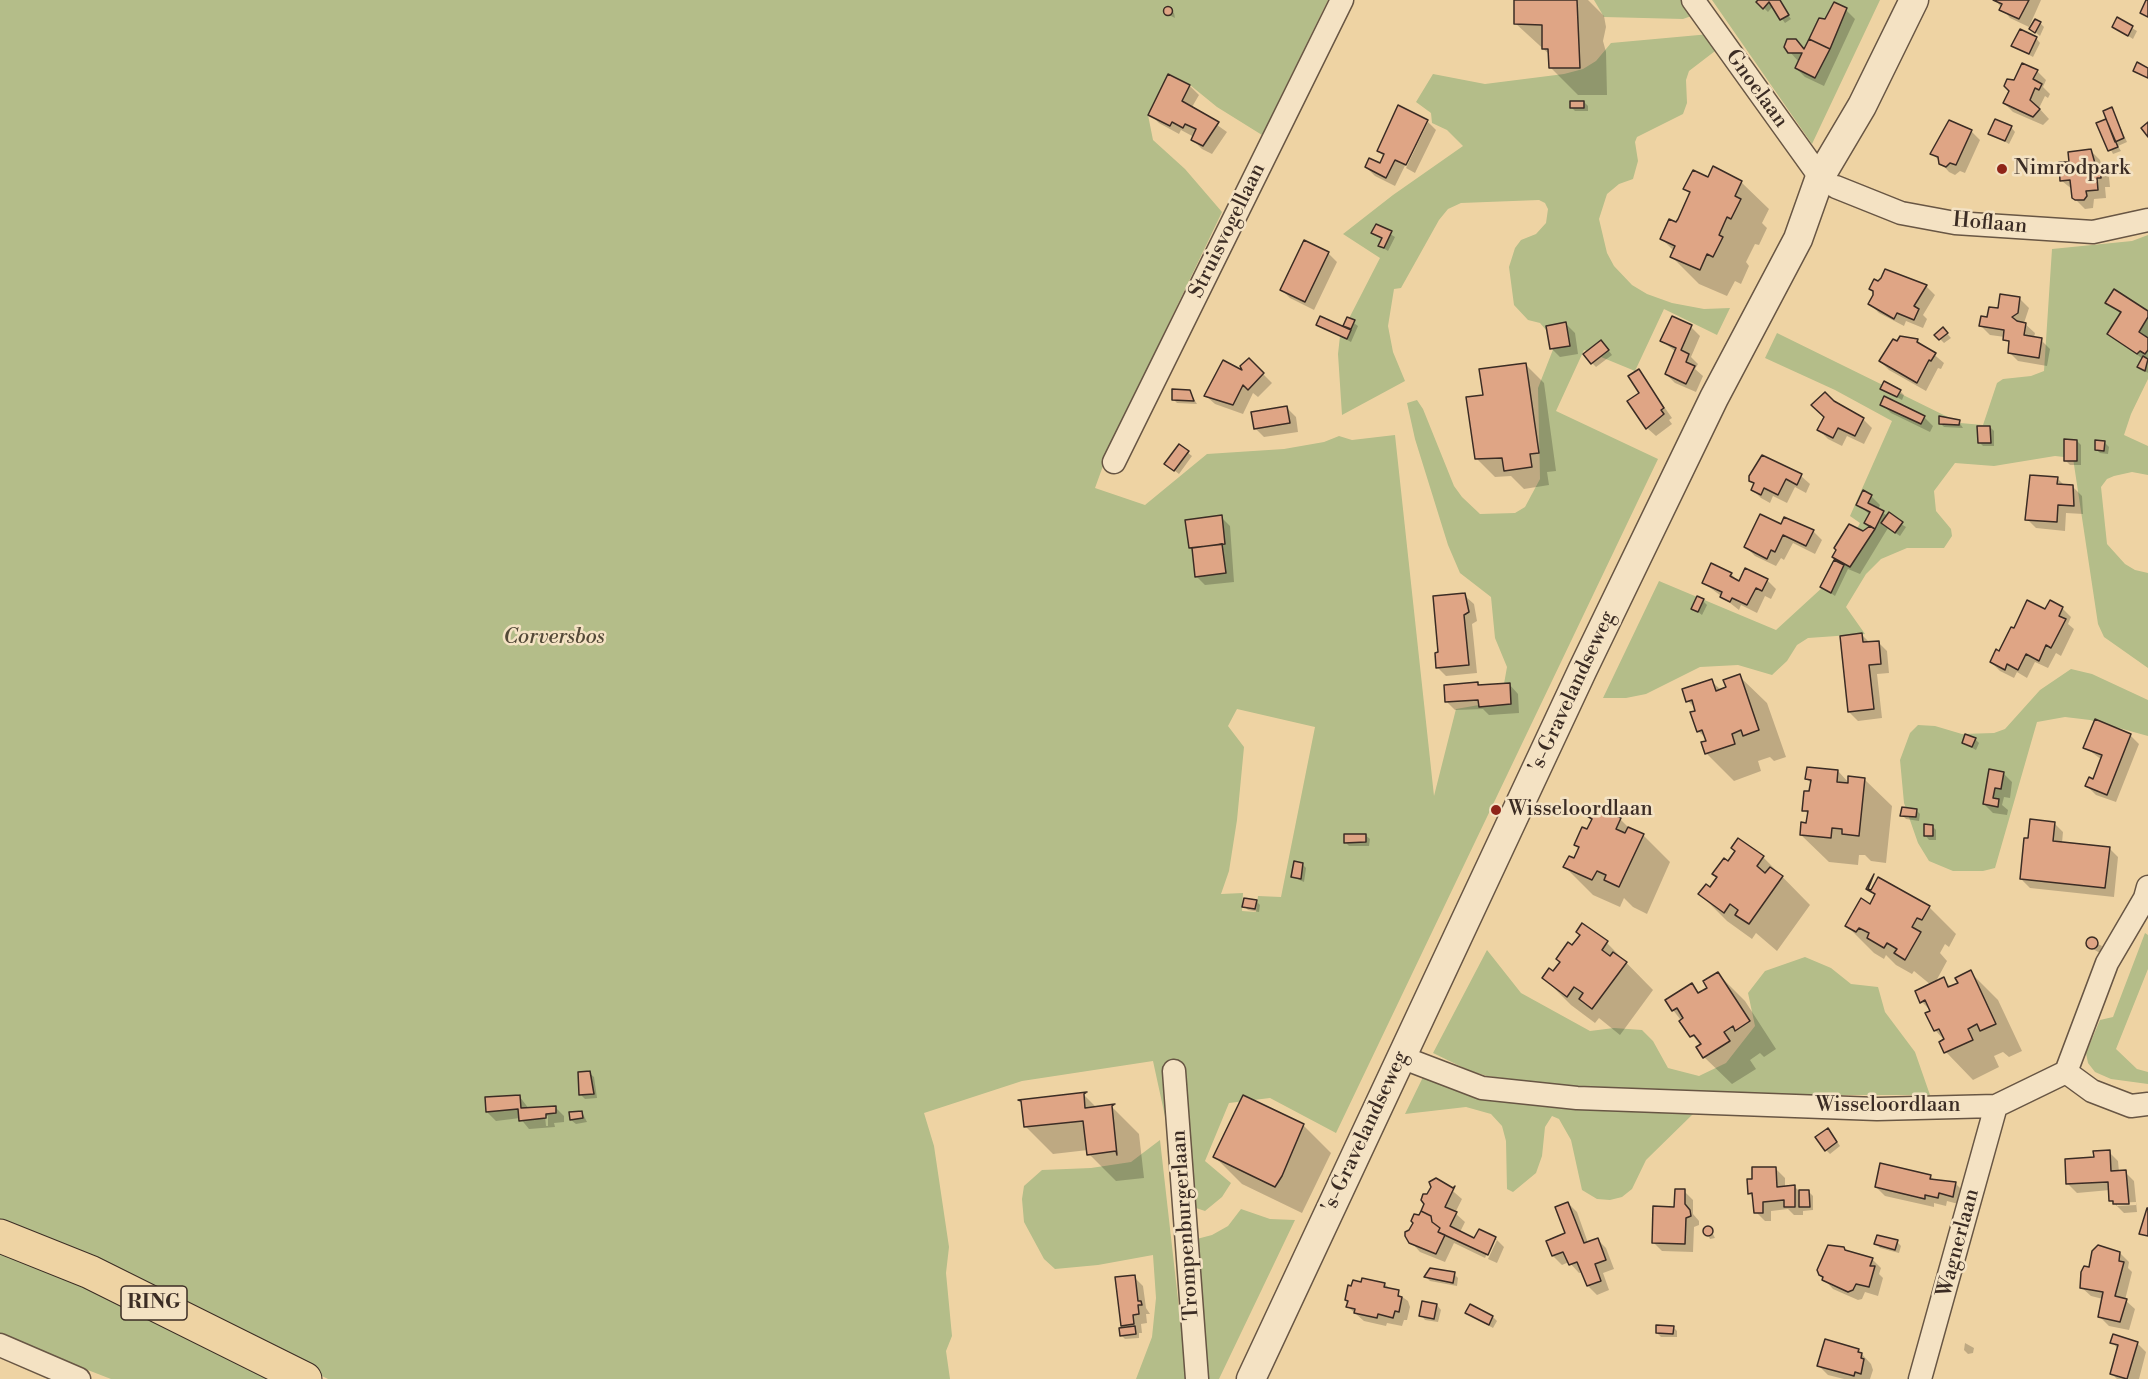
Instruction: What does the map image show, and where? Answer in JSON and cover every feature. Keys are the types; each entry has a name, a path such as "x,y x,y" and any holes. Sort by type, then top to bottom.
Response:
{"main road":[{"name":"RING","path":"0,1236 90,1272 305,1379"}],"street":[{"name":"Struisvogellaan","path":"1114,462 1342,0"},
{"name":"Gnoelaan","path":"1692,0 1828,182"},
{"name":"'s-Gravelandseweg","path":"1251,1379 1714,398 1828,182 1914,0"},
{"name":"Hoflaan","path":"1828,182 1901,213 1955,223 2093,232 2148,220"},
{"path":"2148,887 2145,898 2107,963 2066,1072 2092,1091 2131,1106 2148,1104"},
{"name":"Wisseloordlaan","path":"1401,1057 1482,1088 1577,1098 1877,1109 1996,1106 2066,1072"},
{"name":"Trompenburgerlaan","path":"1174,1071 1197,1379"},
{"name":"Wagnerlaan","path":"1920,1379 1996,1106"},
{"path":"0,1346 72,1378"}],"green space":[{"name":"Corversbos","path":"0,0 1328,0 1262,135 1217,107 1190,85 1169,74 1148,115 1153,140 1185,169 1222,212 1111,444 1095,488 1145,505 1207,454 1284,449 1324,442 1339,436 1352,440 1395,435 1434,796 1456,709 1479,705 1502,695 1507,667 1495,638 1491,597 1460,573 1448,545 1415,439 1407,403 1417,400 1423,409 1454,486 1480,514 1515,513 1525,507 1540,479 1538,388 1554,347 1553,338 1540,323 1528,320 1514,305 1509,267 1515,248 1521,240 1536,234 1546,223 1548,209 1545,203 1539,200 1461,203 1448,209 1439,220 1401,288 1394,289 1388,326 1393,352 1405,381 1342,415 1338,354 1340,336 1380,258 1343,234 1393,195 1463,146 1447,130 1432,123 1431,113 1416,102 1433,74 1485,84 1564,74 1583,69 1596,61 1611,43 1710,34 1719,48 1689,71 1686,80 1687,103 1683,114 1637,137 1635,142 1638,161 1633,179 1619,184 1607,194 1599,219 1607,253 1614,266 1632,285 1647,294 1672,303 1704,309 1730,308 1717,335 1664,309 1635,371 1584,350 1556,411 1658,459 1336,1133 1270,1098 1229,1103 1205,1161 1231,1183 1222,1197 1205,1211 1184,1204 1153,1061 1022,1081 924,1113 934,1146 949,1247 946,1273 952,1336 946,1351 950,1379 328,1379 162,1297 0,1227","holes":["1237,709 1315,727 1281,897 1258,896 1256,912 1242,911 1243,893 1221,894 1229,871 1237,820 1244,747 1228,726"]},
{"path":"1594,0 1687,0 1697,14 1683,19 1604,17"},
{"path":"1712,0 1880,0 1812,144"},
{"path":"2148,235 2148,379 2131,414 2124,435 2148,446 2148,475 2132,472 2114,476 2107,479 2101,487 2107,544 2125,564 2135,570 2148,573 2148,668 2104,637 2098,624 2073,458 2055,456 1994,466 1955,463 1934,491 1936,511 1951,529 1952,536 1944,548 1907,548 1881,559 1866,574 1846,607 1865,634 1808,638 1797,645 1787,661 1772,675 1738,665 1700,667 1646,694 1626,698 1603,698 1659,581 1776,630 1824,586 1838,567 1860,523 1850,516 1892,421 1835,390 1765,358 1777,333 1960,423 1983,425 1997,383 2003,379 2031,376 2044,371 2052,249 2132,241"},
{"path":"2071,669 2092,674 2148,700 2148,736 2090,720 2065,717 2037,722 1995,868 1983,871 1953,871 1929,861 1918,843 1904,803 1900,760 1910,733 1918,725 1935,726 1962,734 1994,733 2005,729 2040,690"},
{"path":"2145,933 2148,935 2148,969 2116,1049 2137,1069 2148,1072 2148,1084 2111,1079 2095,1072 2088,1063 2086,1053 2100,1020 2113,1017"},
{"path":"1487,950 1521,993 1590,1031 1614,1028 1642,1030 1653,1041 1668,1068 1699,1076 1726,1063 1755,1026 1748,993 1765,971 1805,957 1831,968 1851,984 1878,987 1885,1012 1915,1052 1930,1095 1736,1095 1589,1089 1487,1076 1468,1070 1433,1053"},
{"path":"1424,1075 1590,1109 1693,1114 1646,1160 1632,1189 1622,1197 1610,1200 1597,1199 1582,1190 1571,1140 1559,1119 1552,1116 1545,1127 1542,1156 1536,1173 1513,1192 1507,1189 1506,1141 1502,1126 1491,1114 1466,1107 1405,1114"},
{"path":"1160,1140 1187,1379 1136,1379 1152,1337 1156,1298 1153,1255 1098,1265 1055,1269 1044,1259 1024,1222 1022,1199 1024,1186 1042,1170 1091,1168 1131,1162"},
{"path":"1241,1209 1270,1219 1295,1220 1219,1379 1207,1379 1193,1240 1212,1235 1228,1226"},
{"path":"0,1244 287,1379 111,1379 0,1336"}],"building":[{"path":"1514,0 1577,0 1580,68 1549,68 1548,49 1542,49 1542,25 1514,24"},
{"path":"1758,0 1780,0 1789,15 1780,20 1769,2 1763,9 1756,2"},
{"path":"1993,0 2029,0 2019,19 1999,10 2002,4"},
{"path":"2148,0 2148,17 2140,13"},
{"path":"1834,2 1847,8 1830,49 1809,39 1819,18 1825,19"},
{"path":"1168,7 1172,11 1168,15 1164,11"},
{"path":"2117,17 2133,26 2128,36 2112,27"},
{"path":"2035,19 2041,22 2035,33 2029,29"},
{"path":"2020,29 2037,37 2029,54 2011,46"},
{"path":"1787,39 1796,39 1804,49 1809,39 1830,49 1815,78 1795,68 1802,53 1788,53 1784,47"},
{"path":"2137,62 2148,68 2148,78 2133,71"},
{"path":"2022,63 2038,70 2033,79 2042,84 2039,90 2035,88 2030,100 2040,109 2033,117 2003,103 2009,91 2004,86 2007,79 2014,80"},
{"path":"1168,74 1190,85 1182,101 1219,122 1203,146 1191,140 1196,129 1185,124 1183,128 1172,122 1170,126 1148,115"},
{"path":"1570,101 1584,101 1584,108 1570,108"},
{"path":"1398,105 1428,120 1406,165 1395,160 1386,178 1365,167 1369,158 1380,163 1384,154 1377,151"},
{"path":"2112,107 2124,138 2115,142 2103,111"},
{"path":"1995,119 2012,126 2005,141 1988,134"},
{"path":"2106,119 2118,147 2108,151 2096,123"},
{"path":"1949,120 1972,130 1956,165 1950,163 1946,167 1939,164 1938,157 1930,154"},
{"path":"2148,122 2148,137 2141,128"},
{"path":"2091,149 2096,167 2101,166 2101,178 2097,178 2098,190 2086,191 2087,196 2084,200 2075,200 2072,198 2070,180 2060,181 2059,162 2069,162 2068,152"},
{"path":"1713,166 1742,181 1735,196 1741,199 1731,219 1727,217 1719,235 1723,237 1713,257 1707,254 1700,270 1670,257 1675,246 1660,239 1669,219 1676,222 1678,219 1690,192 1683,189 1693,170 1708,177"},
{"path":"1376,224 1392,231 1384,248 1378,246 1382,238 1371,233"},
{"path":"1304,240 1329,252 1305,302 1280,290"},
{"path":"1885,269 1927,285 1914,306 1919,309 1914,320 1897,313 1894,319 1868,304 1873,295 1873,291 1869,289 1874,279 1878,281 1881,278"},
{"path":"2114,289 2148,311 2148,317 2139,332 2148,338 2148,350 2145,354 2140,351 2137,354 2107,334 2121,312 2105,303"},
{"path":"2000,294 2020,297 2018,313 2012,317 2026,323 2024,335 2042,338 2039,358 2008,353 2009,341 2003,340 2004,330 1979,326 1981,316 1987,317 1989,307 1998,308"},
{"path":"1320,316 1351,330 1347,339 1316,325"},
{"path":"1672,316 1692,325 1681,350 1689,354 1686,362 1695,366 1686,384 1665,374 1676,348 1660,341"},
{"path":"1347,317 1355,320 1351,329 1343,326"},
{"path":"1566,322 1570,346 1550,349 1546,326"},
{"path":"1943,327 1948,333 1939,340 1934,335"},
{"path":"1900,336 1918,339 1917,342 1936,353 1931,361 1929,360 1917,383 1879,361 1893,339 1897,341"},
{"path":"1601,340 1609,350 1591,364 1583,354"},
{"path":"2143,356 2148,359 2145,371 2137,367"},
{"path":"1249,358 1264,373 1248,390 1243,385 1233,405 1204,396 1223,360 1242,370 1240,366"},
{"path":"1526,363 1539,453 1530,454 1532,467 1504,471 1502,458 1475,459 1466,397 1483,395 1479,369"},
{"path":"1639,369 1664,408 1661,410 1664,414 1646,429 1627,401 1639,393 1628,376"},
{"path":"1884,381 1901,390 1897,397 1880,389"},
{"path":"1172,389 1190,390 1194,401 1172,400"},
{"path":"1825,392 1834,401 1864,418 1855,436 1838,428 1833,438 1817,430 1824,417 1811,405"},
{"path":"1884,396 1925,416 1921,424 1880,405"},
{"path":"1287,406 1290,423 1254,429 1251,412"},
{"path":"1939,416 1960,420 1959,425 1939,424"},
{"path":"1977,426 1990,426 1991,443 1978,443"},
{"path":"2064,439 2077,440 2077,461 2064,461"},
{"path":"2095,440 2105,441 2104,451 2095,450"},
{"path":"1179,444 1189,451 1174,471 1164,464"},
{"path":"1762,455 1802,474 1797,485 1786,479 1778,495 1764,488 1761,495 1751,490 1754,483 1749,481 1749,476"},
{"path":"2030,475 2058,477 2057,484 2073,485 2074,506 2058,505 2057,522 2025,520"},
{"path":"1863,490 1872,495 1868,503 1884,511 1875,529 1864,523 1870,512 1856,505"},
{"path":"1889,512 1903,522 1895,533 1881,523"},
{"path":"1760,514 1781,524 1784,517 1814,530 1806,546 1783,535 1775,552 1771,550 1767,559 1744,547"},
{"path":"1222,515 1225,544 1189,548 1185,520"},
{"path":"1849,524 1863,531 1870,526 1875,529 1850,567 1832,557 1836,550 1834,548"},
{"path":"1222,544 1226,573 1195,577 1192,548"},
{"path":"1834,560 1844,565 1831,593 1820,587"},
{"path":"1711,563 1732,573 1730,576 1739,581 1745,568 1768,579 1762,591 1756,588 1747,605 1732,598 1730,602 1720,597 1722,592 1702,583"},
{"path":"1465,593 1469,612 1464,615 1469,665 1436,668 1435,653 1438,652 1433,596"},
{"path":"1697,596 1704,599 1698,612 1691,609"},
{"path":"2027,600 2045,609 2050,600 2063,607 2059,616 2066,619 2051,648 2046,645 2039,661 2026,654 2018,670 2007,664 2005,670 1990,662 1996,649 1999,651 2011,627 2014,628"},
{"path":"1862,633 1863,642 1879,641 1881,664 1869,665 1874,709 1848,712 1840,636"},
{"path":"1740,674 1759,730 1743,736 1741,730 1732,734 1735,744 1705,754 1701,742 1706,741 1702,730 1697,732 1690,712 1695,711 1692,700 1686,702 1682,689 1712,679 1716,691 1726,687 1723,680"},
{"path":"1478,682 1478,685 1510,683 1511,704 1479,707 1478,700 1445,702 1444,685"},
{"path":"2095,719 2131,734 2107,795 2085,786 2089,777 2093,779 2102,755 2083,748"},
{"path":"1965,734 1976,738 1972,747 1962,743"},
{"path":"1807,767 1838,770 1837,782 1848,783 1848,776 1865,778 1859,836 1842,834 1842,829 1832,828 1831,838 1800,835 1801,822 1806,823 1808,811 1802,811 1804,791 1809,791 1811,780 1805,779"},
{"path":"1989,769 2004,772 2001,789 1995,788 1993,798 1999,799 1998,807 1983,804"},
{"path":"1592,805 1621,818 1616,829 1625,833 1628,827 1644,834 1619,887 1604,880 1606,875 1597,871 1592,880 1563,867 1569,856 1574,858 1579,847 1574,845 1582,827 1587,829 1592,819 1587,816"},
{"path":"1902,807 1917,809 1916,817 1900,816"},
{"path":"2030,819 2055,822 2053,841 2110,847 2105,888 2020,879 2024,838 2028,838"},
{"path":"1924,824 1933,825 1933,836 1924,836"},
{"path":"1344,834 1366,834 1366,842 1344,843"},
{"path":"1738,838 1764,856 1757,866 1765,873 1770,867 1783,876 1749,924 1735,915 1738,910 1730,904 1724,913 1698,894 1706,884 1710,887 1717,877 1712,874 1724,858 1728,861 1735,851 1731,848"},
{"path":"1294,861 1303,863 1301,879 1291,877"},
{"path":"1874,874 1868,889 1871,890 1878,877 1930,906 1922,920 1917,918 1912,927 1921,932 1905,960 1894,953 1897,949 1887,943 1884,948 1867,938 1869,933 1859,928 1856,932 1845,926 1861,898 1870,904 1875,894 1866,889"},
{"path":"1244,898 1257,900 1255,909 1242,907"},
{"path":"1582,923 1608,941 1602,950 1610,956 1613,952 1627,962 1592,1009 1579,999 1583,993 1574,987 1567,997 1542,978 1549,968 1553,971 1560,962 1556,959 1568,942 1572,945 1580,935 1576,932"},
{"path":"2094,937 2098,943 2094,949 2090,949 2086,941"},
{"path":"1971,970 1996,1024 1980,1031 1977,1024 1968,1029 1973,1040 1944,1053 1939,1042 1944,1039 1939,1029 1934,1031 1925,1013 1930,1011 1925,1000 1920,1003 1915,991 1944,977 1948,987 1958,983 1955,978"},
{"path":"1718,972 1750,1021 1735,1031 1733,1026 1724,1032 1730,1041 1703,1058 1696,1047 1701,1044 1694,1035 1690,1037 1679,1021 1683,1018 1677,1008 1672,1011 1665,1000 1692,983 1698,993 1707,988 1703,981"},
{"path":"590,1071 594,1094 579,1095 578,1072"},
{"path":"1087,1092 1084,1094 1085,1108 1115,1104 1112,1106 1117,1155 1116,1151 1087,1155 1083,1121 1024,1127 1021,1101 1018,1100"},
{"path":"520,1095 521,1108 556,1106 556,1113 546,1114 546,1118 519,1121 518,1109 486,1112 485,1097"},
{"path":"1243,1095 1304,1124 1275,1187 1213,1157"},
{"path":"582,1111 583,1118 570,1120 569,1112"},
{"path":"1828,1128 1837,1142 1825,1151 1815,1137"},
{"path":"2110,1150 2111,1171 2126,1170 2129,1204 2113,1204 2113,1201 2109,1201 2108,1182 2066,1184 2065,1159 2094,1157 2093,1151"},
{"path":"1880,1163 1931,1175 1930,1179 1956,1182 1953,1197 1939,1193 1938,1198 1925,1195 1925,1199 1875,1187"},
{"path":"1752,1167 1776,1167 1777,1187 1795,1185 1795,1207 1784,1207 1784,1200 1763,1202 1763,1213 1754,1213 1752,1193 1748,1194 1747,1179 1752,1179"},
{"path":"1436,1178 1453,1188 1455,1186 1445,1207 1457,1212 1450,1226 1474,1238 1479,1229 1496,1237 1488,1255 1438,1232 1440,1228 1432,1222 1431,1216 1421,1211 1424,1204 1421,1200 1423,1194 1427,1194 1431,1187 1429,1182"},
{"path":"1675,1189 1685,1189 1685,1204 1690,1210 1691,1216 1686,1218 1685,1244 1652,1243 1653,1206 1674,1207"},
{"path":"1799,1190 1809,1190 1810,1207 1799,1207"},
{"path":"1568,1202 1584,1243 1598,1238 1606,1260 1595,1264 1601,1281 1587,1286 1577,1262 1569,1265 1563,1252 1552,1256 1546,1241 1565,1233 1555,1207"},
{"path":"2148,1208 2148,1236 2139,1234"},
{"path":"1421,1211 1431,1216 1432,1222 1440,1228 1438,1232 1445,1235 1436,1254 1409,1243 1405,1236 1405,1232 1413,1223 1411,1221 1414,1214 1419,1215"},
{"path":"1708,1226 1712,1227 1712,1235 1708,1236 1704,1235 1703,1231 1704,1227"},
{"path":"1877,1235 1898,1240 1895,1250 1874,1244"},
{"path":"1828,1245 1844,1247 1845,1250 1873,1258 1870,1266 1875,1266 1869,1287 1856,1284 1853,1290 1848,1292 1822,1280 1823,1277 1817,1270"},
{"path":"2098,1245 2120,1252 2119,1261 2124,1262 2115,1296 2127,1299 2120,1322 2098,1317 2103,1292 2080,1288 2081,1272 2084,1266 2089,1267 2092,1251"},
{"path":"1430,1268 1455,1272 1453,1283 1424,1277"},
{"path":"1135,1275 1138,1301 1141,1301 1142,1305 1138,1305 1139,1314 1133,1315 1134,1324 1121,1326 1115,1277"},
{"path":"1362,1278 1385,1283 1384,1287 1399,1290 1398,1296 1402,1297 1399,1312 1395,1311 1393,1318 1378,1314 1377,1318 1354,1313 1355,1309 1346,1307 1348,1285 1351,1286 1353,1280 1361,1282"},
{"path":"1422,1301 1437,1304 1434,1319 1419,1316"},
{"path":"1470,1304 1493,1316 1489,1325 1465,1313"},
{"path":"1656,1325 1674,1326 1673,1334 1656,1333"},
{"path":"1135,1326 1136,1334 1120,1336 1119,1328"},
{"path":"2113,1334 2138,1342 2127,1379 2110,1374 2118,1345 2110,1343"},
{"path":"1825,1339 1859,1349 1858,1352 1862,1353 1861,1358 1864,1359 1861,1374 1855,1372 1854,1376 1817,1366"}],"place":[{"name":"Nimrodpark","path":"2002,169"},
{"name":"Wisseloordlaan","path":"1496,810"}]}
